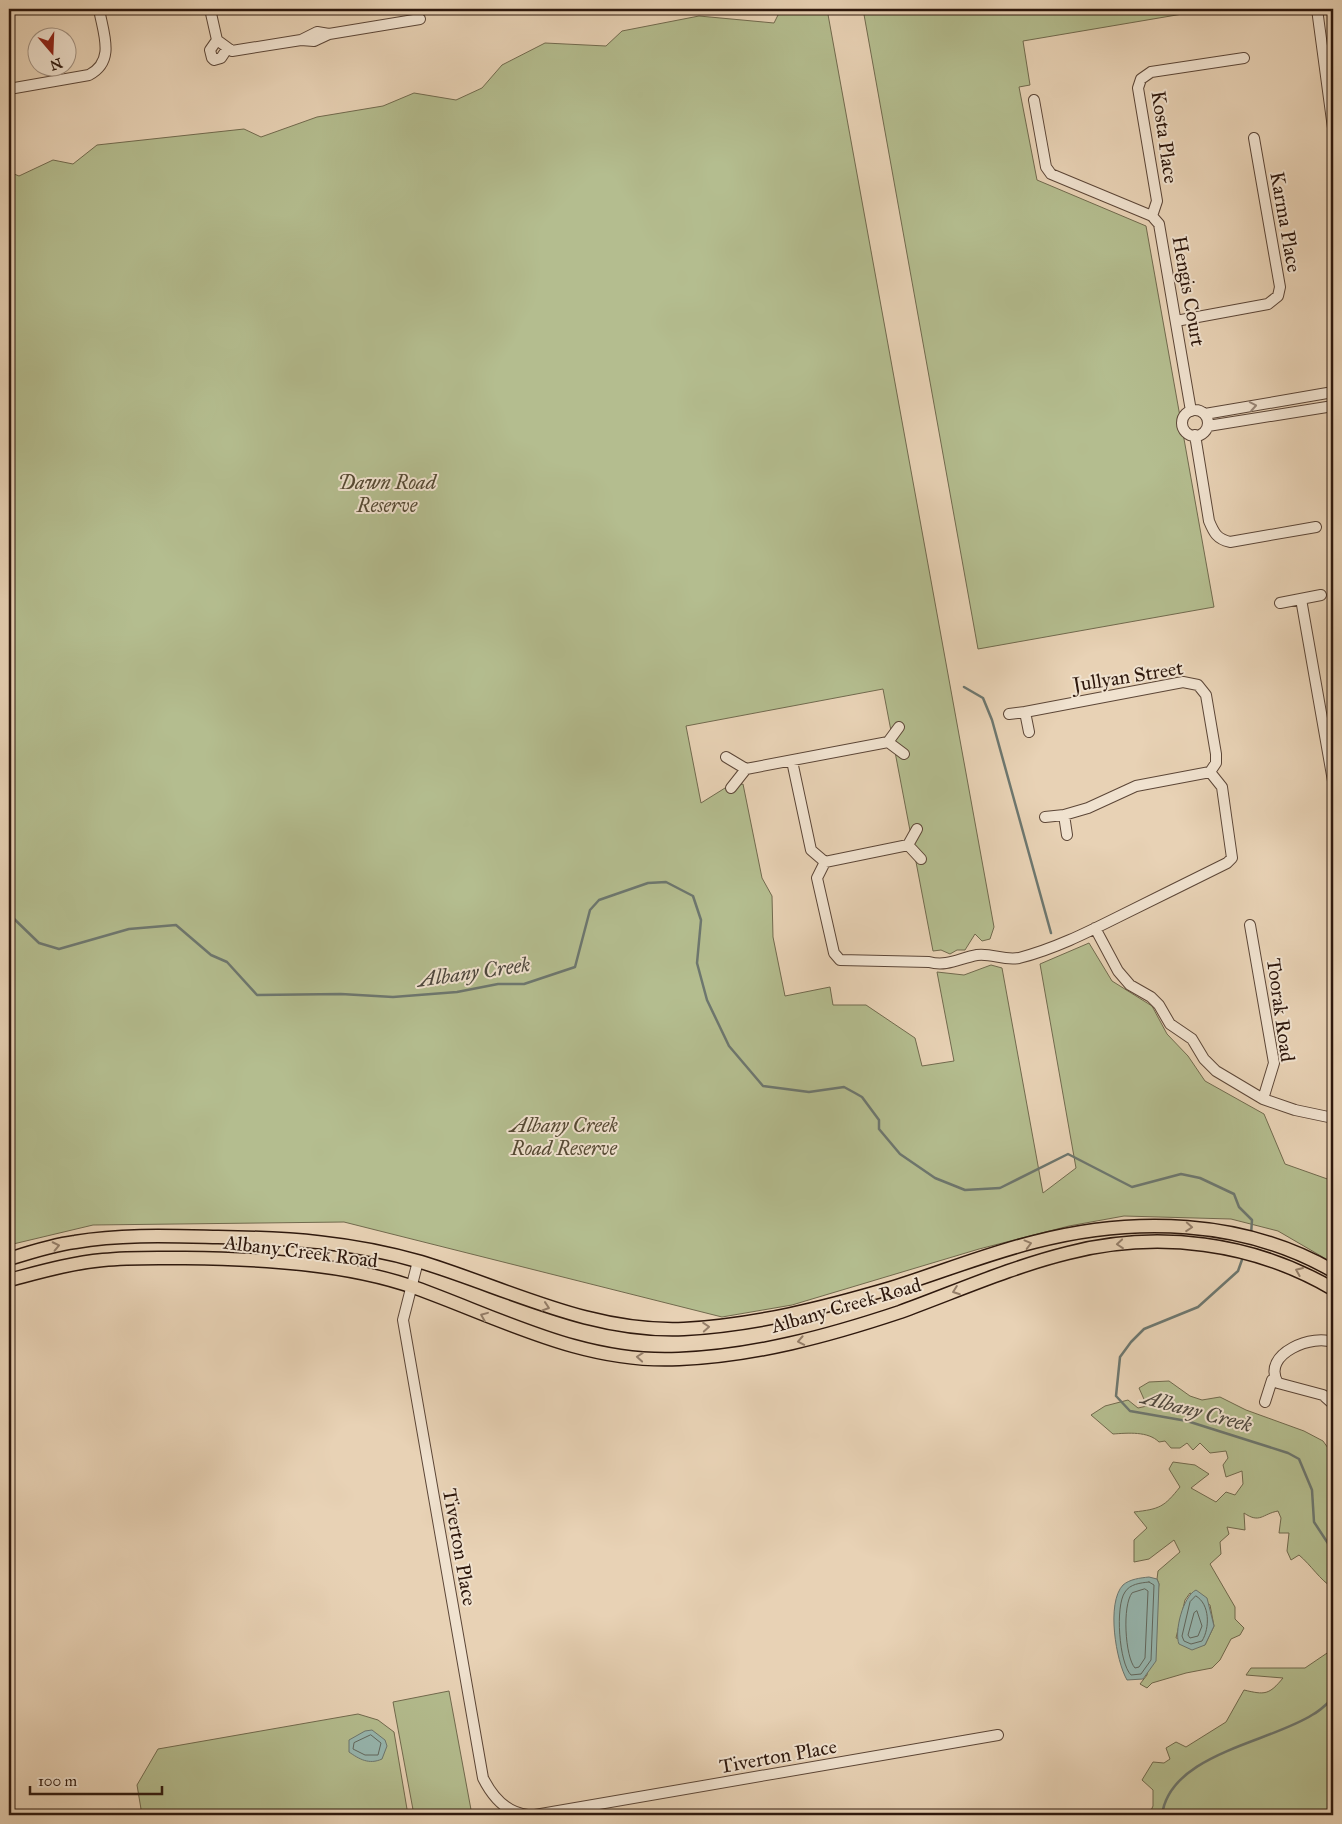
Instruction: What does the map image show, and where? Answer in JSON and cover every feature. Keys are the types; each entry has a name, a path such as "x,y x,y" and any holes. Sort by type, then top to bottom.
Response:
{"main road":[{"name":"Albany Creek Road","path":"9,1259 73,1242 147,1236 292,1238 340,1243 418,1261 486,1283 530,1302 565,1314 633,1328 666,1330 750,1324 891,1288 1020,1246 1072,1234 1161,1226 1195,1227 1239,1234 1268,1242 1333,1271"},
{"name":"Albany Creek Road","path":"9,1280 66,1265 101,1260 215,1259 332,1269 360,1273 412,1287 521,1331 567,1344 602,1353 676,1360 735,1354 810,1339 898,1312 1037,1262 1102,1245 1176,1242 1238,1250 1264,1257 1302,1272 1333,1289"}],"street":[{"path":"9,89 89,75 98,70 104,62 106,53 99,9"},
{"path":"210,9 216,40 210,50 212,58 214,60 221,58 227,48"},
{"path":"1317,9 1333,128"},
{"path":"216,40 227,48 240,50 300,40 317,32 328,34 420,20"},
{"name":"Kosta Place","path":"1152,216 1157,201 1138,88 1141,79 1151,72 1244,58"},
{"name":"Hengis Court","path":"1034,100 1046,167 1051,174 1152,216 1158,224 1191,411"},
{"name":"Karma Place","path":"1176,321 1268,304 1278,296 1280,287 1254,138"},
{"path":"1333,392 1205,414 1198,410 1191,411 1185,415 1182,423 1188,433 1195,436 1203,433 1208,426 1333,406"},
{"path":"1205,414 1208,426"},
{"path":"1195,436 1209,521 1214,533 1220,540 1230,542 1316,527"},
{"path":"1280,602 1321,595"},
{"path":"1301,599 1333,781"},
{"name":"Jullyan Street","path":"1009,714 1190,682 1198,685 1206,695 1216,754 1216,763 1210,772"},
{"path":"1025,712 1028,732"},
{"path":"726,757 746,769 888,742 899,727"},
{"path":"888,742 904,754"},
{"path":"792,761 811,850 825,862"},
{"path":"731,788 746,769"},
{"path":"825,862 817,878 834,953 840,960 929,962 938,964 989,954 1015,958 1059,945 1227,863 1232,858 1222,787 1210,772 1136,786 1088,808 1064,815 1045,817"},
{"path":"1064,815 1067,834"},
{"path":"825,862 908,845 917,829"},
{"path":"908,845 921,860"},
{"name":"Toorak Road","path":"1250,925 1274,1063 1263,1099"},
{"path":"1095,928 1118,971 1130,985 1151,997 1159,1005 1170,1024 1192,1040 1204,1059 1216,1071 1263,1099 1295,1110 1333,1118"},
{"name":"Tiverton Place","path":"418,1261 403,1320 483,1778 496,1799 518,1814 528,1815"},
{"path":"1333,1343 1323,1341 1297,1346 1283,1353 1276,1360 1274,1371 1278,1383 1323,1395 1333,1404"},
{"path":"1265,1402 1272,1380 1275,1378"},
{"name":"Tiverton Place","path":"535,1815 998,1735"}],"green space":[{"name":"Dawn Road Reserve","path":"781,9 827,9 994,927 990,939 982,941 975,934 965,950 957,950 950,954 941,950 933,951 883,689 686,726 701,803 725,788 743,784 762,878 772,896 773,937 785,996 830,987 833,1005 866,1005 915,1038 922,1066 954,1061 937,972 964,975 991,965 1002,968 1043,1193 1076,1168 1040,964 1089,943 1112,981 1152,1006 1167,1034 1188,1056 1205,1081 1264,1114 1285,1164 1333,1181 1333,1263 1278,1231 1231,1219 1124,1216 1069,1226 979,1249 792,1305 722,1317 344,1222 93,1225 9,1245 9,172 19,176 53,160 73,164 97,145 244,129 261,137 317,117 383,106 414,93 456,100 482,88 502,65 545,43 606,46 622,31 699,16 774,23"},
{"path":"863,9 1212,9 1023,41 1030,85 1019,87 1037,180 1146,226 1214,607 978,649"},
{"path":"1169,1381 1190,1396 1202,1400 1220,1397 1246,1410 1304,1431 1323,1441 1333,1455 1333,1588 1299,1555 1291,1560 1287,1551 1289,1533 1279,1533 1281,1518 1278,1511 1258,1518 1244,1513 1245,1530 1227,1527 1229,1534 1220,1542 1221,1554 1210,1564 1235,1607 1235,1619 1244,1628 1240,1635 1231,1639 1220,1660 1212,1668 1152,1683 1147,1688 1140,1684 1147,1675 1159,1584 1157,1579 1158,1571 1180,1552 1174,1540 1149,1559 1134,1562 1134,1540 1147,1528 1134,1512 1150,1510 1161,1506 1180,1487 1169,1469 1173,1462 1195,1465 1209,1474 1191,1488 1216,1502 1226,1492 1235,1495 1243,1484 1242,1471 1226,1477 1223,1465 1228,1458 1226,1451 1210,1453 1200,1443 1193,1450 1187,1443 1180,1448 1171,1448 1165,1441 1159,1442 1144,1434 1113,1434 1091,1415 1105,1406 1128,1400 1138,1408 1147,1406 1139,1388 1149,1382","holes":["1190,1593 1210,1605 1214,1626 1205,1645 1176,1638 1185,1600"]},
{"path":"1333,1649 1333,1749 1331,1752 1333,1753 1333,1815 1149,1815 1153,1806 1153,1790 1142,1780 1153,1762 1164,1763 1170,1759 1166,1748 1176,1742 1186,1747 1226,1722 1244,1690 1257,1693 1270,1691 1283,1678 1246,1675 1251,1668 1305,1668"},
{"path":"449,1691 472,1815 414,1815 393,1702"},
{"path":"358,1714 378,1720 394,1732 408,1815 142,1815 137,1785 158,1749"}],"water":[{"path":"1149,1577 1157,1579 1159,1584 1156,1661 1143,1679 1127,1680 1116,1646 1114,1632 1115,1605 1118,1593 1123,1585 1132,1580"},
{"path":"1196,1590 1207,1598 1214,1626 1205,1645 1192,1650 1179,1644 1178,1631 1187,1599"},
{"path":"372,1730 385,1740 387,1746 382,1759 368,1761 360,1759 349,1752 349,1740 365,1731"}],"waterway":[{"path":"964,687 983,698 992,720 1051,933"},
{"name":"Albany Creek","path":"9,914 39,943 59,949 129,929 176,925 211,955 227,962 257,995 341,994 393,997 457,992 498,984 524,984 575,967 590,910 599,900 648,883 666,882 693,896 701,920 697,963 707,1000 729,1046 763,1086 809,1092 844,1087 862,1097 879,1120 879,1129 900,1154 935,1178 965,1190 1000,1188 1068,1154 1132,1187 1181,1174 1200,1178 1234,1194 1239,1207 1252,1220 1251,1235"},
{"name":"Albany Creek","path":"1243,1257 1238,1271 1198,1307 1144,1329 1131,1342 1120,1357 1116,1396 1130,1411 1187,1421 1288,1453 1299,1459 1312,1490 1314,1522 1333,1551"},
{"name":"Albany Creek","path":"1162,1815 1169,1794 1183,1778 1201,1764 1293,1725 1318,1712 1333,1698"}],"park label":[{"name":"Albany Creek Road Reserve","path":"564,1136"}]}
